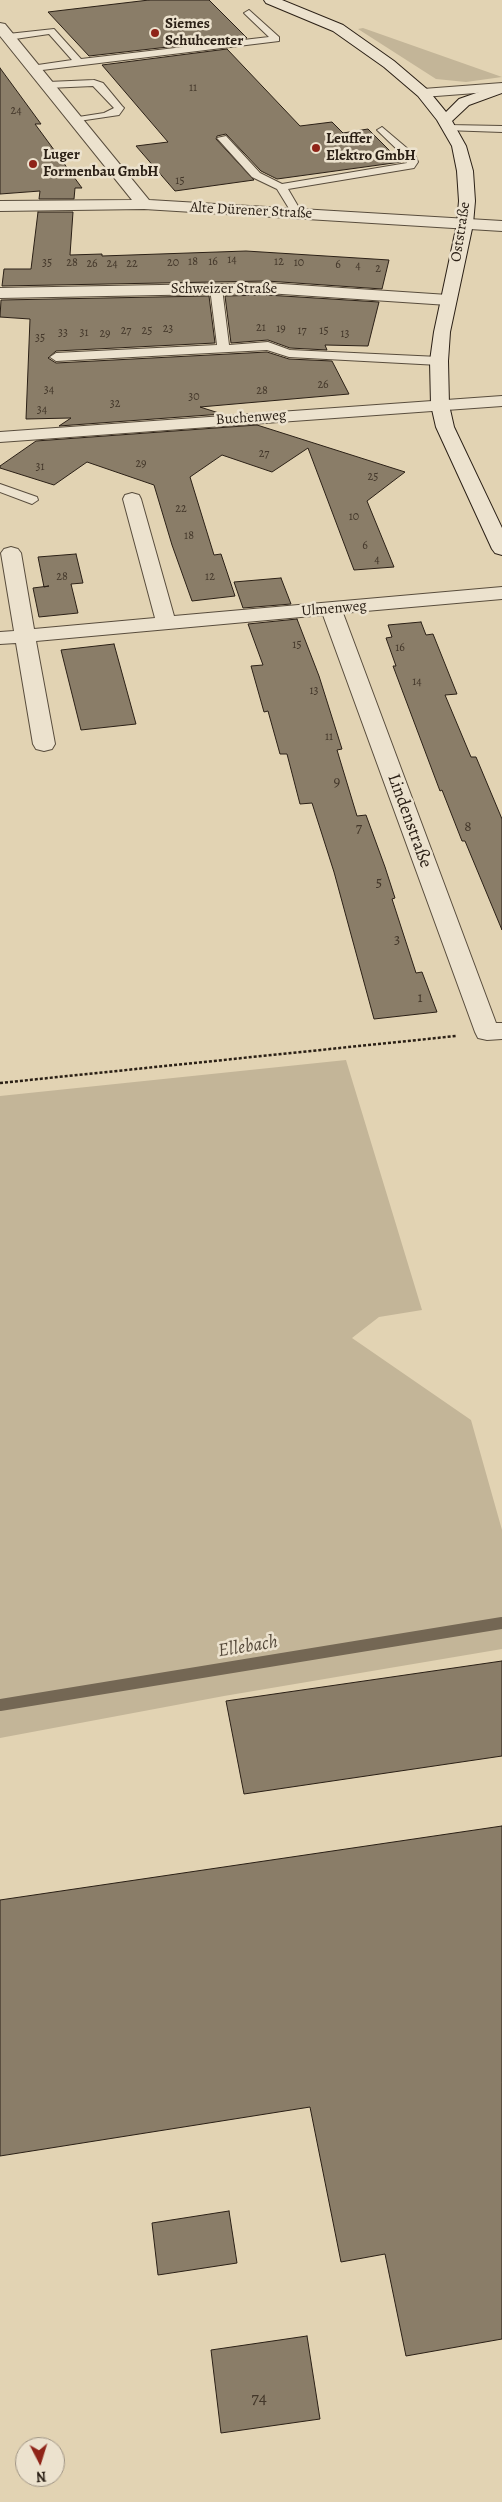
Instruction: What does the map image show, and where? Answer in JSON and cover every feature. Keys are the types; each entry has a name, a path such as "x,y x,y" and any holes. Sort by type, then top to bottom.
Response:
{"street":[{"name":"Oststraße","path":"271,0 338,28 388,64 423,93 447,124 459,146 465,171 465,224 448,300 439,361 440,404 444,427 502,548"},
{"path":"4,32 144,204"},
{"path":"423,93 502,87"},
{"path":"447,124 464,102 502,87"},
{"name":"Alte Dürener Straße","path":"0,206 144,204 502,226"},
{"name":"Schweizer Straße","path":"0,293 267,288 448,300"},
{"name":"Buchenweg","path":"0,437 502,401"},
{"path":"132,499 166,623"},
{"path":"11,554 27,636 44,744"},
{"name":"Ulmenweg","path":"0,638 502,593"},
{"name":"Lindenstraße","path":"331,609 494,1032"}],"lane":[{"path":"34,68 276,39 249,13"},
{"path":"4,32 51,31 79,62"},
{"path":"48,85 94,83 100,85 119,108 116,113 76,120"},
{"path":"447,124 502,129"},
{"path":"281,187 410,166 413,162 411,157 382,130"},
{"path":"222,138 256,175 281,187 298,214"},
{"path":"216,288 223,347"},
{"path":"56,357 268,346 289,353 439,361"},
{"path":"0,488 32,500"}],"path":[{"path":"0,1084 494,1032"}],"shaded area":[{"path":"363,28 502,77 466,82 436,79 358,29"},
{"path":"346,1060 422,1310 379,1317 352,1338 471,1420 502,1530 502,1649 224,1696 0,1738 0,1096"}],"building":[{"name":"Siemes Schuhcenter","path":"149,0 209,0 247,38 89,56 48,12"},
{"path":"227,49 300,126 332,122 343,133 368,129 401,162 277,179 261,171 226,134 217,136 216,139 254,180 175,191 136,146 168,142 102,65"},
{"name":"Luger Formenbau GmbH","path":"0,68 41,124 35,124 82,188 75,188 74,199 39,199 40,191 0,194"},
{"path":"38,212 73,212 70,255 102,254 102,256 246,251 389,260 382,289 267,281 2,286 4,269 31,269"},
{"path":"267,295 379,302 368,346 325,345 327,350 290,348 268,340 231,343 225,296"},
{"path":"209,296 215,343 56,351 48,358 56,363 267,352 289,359 332,361 349,394 200,407 222,414 59,426 71,418 26,419 30,319 0,317 1,300"},
{"path":"257,425 405,472 367,501 394,567 354,570 308,448 272,472 222,455 190,477 214,555 221,554 235,596 192,601 172,545 154,485 87,462 54,485 0,468 0,466 36,441"},
{"path":"76,554 83,583 71,584 78,613 39,617 33,588 44,587 38,557"},
{"path":"281,578 291,604 243,608 234,582"},
{"path":"297,619 319,676 342,749 337,750 357,816 366,815 395,898 392,899 416,973 422,972 437,1012 374,1019 334,872 312,803 300,804 287,754 280,754 268,711 264,712 251,666 263,665 248,624"},
{"path":"421,622 426,635 433,634 457,694 445,695 471,757 476,757 502,819 502,930 465,841 462,841 442,790 440,791 393,666 396,666 386,638 392,637 388,625"},
{"path":"114,644 136,724 81,730 61,650"},
{"path":"502,1661 502,1756 244,1794 226,1701"},
{"path":"502,1826 502,2339 406,2356 385,2254 341,2262 310,2107 0,2156 0,1900"},
{"path":"229,2211 237,2263 158,2275 152,2223"},
{"path":"307,2336 320,2419 221,2433 211,2350"}],"waterway":[{"name":"Ellebach","path":"0,1705 502,1623"}],"place":[{"name":"Siemes Schuhcenter","path":"155,33"},
{"name":"Leuffer Elektro GmbH","path":"316,148"},
{"name":"Luger Formenbau GmbH","path":"33,164"}]}
